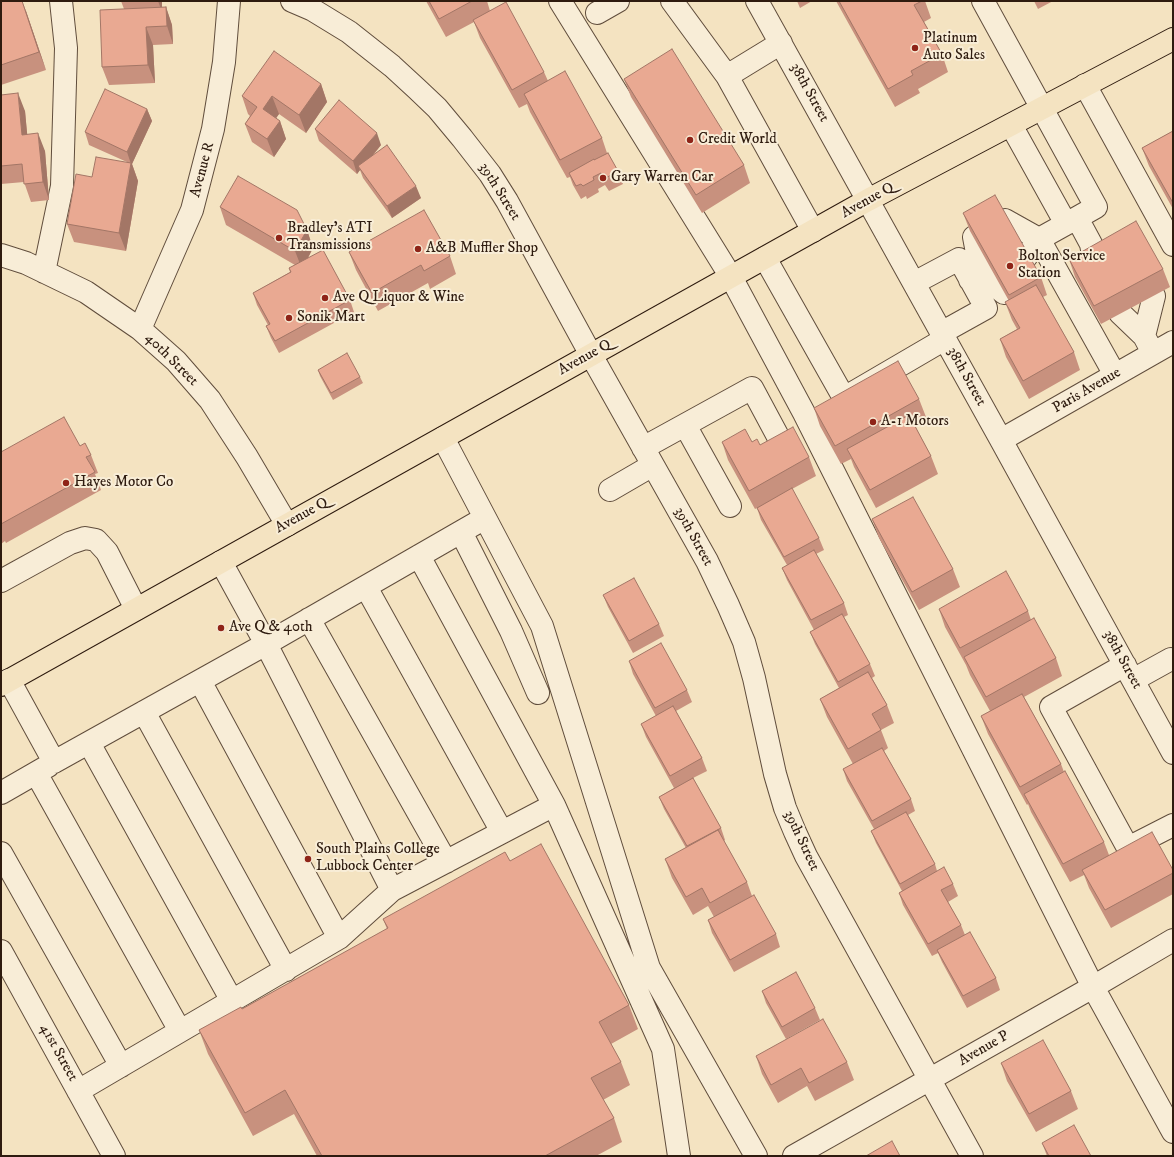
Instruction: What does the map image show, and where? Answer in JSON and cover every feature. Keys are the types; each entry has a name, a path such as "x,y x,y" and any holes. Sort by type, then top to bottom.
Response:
{"highway":[{"name":"Avenue Q","path":"5,682 868,200 1173,39"}],"street":[{"path":"44,272 62,186 66,48 61,1"},
{"name":"Avenue R","path":"140,329 189,217 194,202 213,128 224,62 229,1"},
{"name":"39th Street","path":"292,1 313,10 348,32 392,66 437,108 490,174 507,201 591,355 707,561 744,642 754,678 775,774 785,808 798,838 809,862 972,1156"},
{"path":"560,1 731,277 804,413 1093,987 1173,1132"},
{"path":"597,12 618,1"},
{"path":"672,1 726,76 813,231"},
{"name":"38th Street","path":"757,1 1173,753"},
{"path":"983,1 1096,207 1039,239 1031,266"},
{"path":"726,76 781,43"},
{"path":"1085,85 1173,245"},
{"path":"1011,125 1071,221 1091,244 1113,251"},
{"path":"1010,229 1039,239 1115,375"},
{"path":"1089,269 1091,244"},
{"name":"40th Street","path":"1,255 26,263 86,292 140,329 176,362 210,400 247,457 287,525"},
{"path":"765,258 844,398 986,308 984,269 959,258 914,283"},
{"path":"1147,300 1149,345"},
{"path":"1115,316 1149,345"},
{"name":"Paris Avenue","path":"1001,440 1115,375 1149,345 1173,342"},
{"path":"610,490 685,425 752,388 782,444"},
{"path":"685,425 730,506"},
{"path":"443,438 542,626 649,968 756,1156"},
{"path":"1,792 266,644 485,518"},
{"path":"461,532 512,631 538,693"},
{"path":"1,581 70,543 85,538 96,540 107,552 136,609"},
{"path":"419,556 554,805 663,1049 678,1156"},
{"path":"221,562 266,644 392,890"},
{"path":"366,587 502,832"},
{"path":"309,619 446,862"},
{"path":"1172,655 1129,672 1051,707 1128,848 1173,825"},
{"path":"200,681 339,938"},
{"path":"5,682 54,762"},
{"path":"144,712 286,970"},
{"path":"89,743 232,1001"},
{"path":"36,773 180,1031"},
{"path":"78,1091 339,938 392,890 554,805"},
{"path":"1,853 121,1066"},
{"name":"Avenue P","path":"794,1156 930,1080 1173,940"},
{"name":"41st Street","path":"1,950 114,1156"}],"building":[{"path":"1,1 22,1 39,52 1,65"},
{"path":"429,1 472,1 439,19"},
{"path":"839,1 922,1 914,5 942,54 911,71 913,75 888,89"},
{"path":"506,2 544,72 512,90 473,20"},
{"path":"166,7 167,26 146,27 148,65 102,67 100,10"},
{"name":"Credit World","path":"672,49 744,165 696,195 624,79"},
{"path":"274,51 321,84 299,115 272,96 263,109 280,121 267,139 245,124 257,107 242,96"},
{"path":"565,71 602,138 560,160 524,94"},
{"path":"105,89 147,109 127,152 85,132"},
{"path":"18,93 22,135 38,133 43,182 24,184 22,164 1,166 1,95"},
{"path":"339,100 377,133 353,161 315,129"},
{"path":"1173,131 1173,203 1142,148"},
{"path":"387,145 416,186 387,206 358,166"},
{"path":"608,153 618,171 604,179 601,173 593,177 594,180 583,186 581,184 576,186 569,173"},
{"path":"96,157 131,163 119,233 67,224 76,174 92,177"},
{"path":"238,176 297,210 307,230 295,251 220,207"},
{"name":"Bolton Service Station","path":"995,195 1041,277 1009,295 963,213"},
{"path":"424,210 450,256 424,271 421,265 372,293 349,252"},
{"path":"1136,221 1163,269 1094,306 1069,259"},
{"path":"323,250 350,300 275,341 266,326 270,324 253,293 291,272 289,268"},
{"path":"1036,285 1074,352 1023,381 1000,339 1020,328 1005,302"},
{"path":"347,353 360,377 331,393 318,370"},
{"path":"898,361 919,399 835,446 814,408"},
{"path":"909,415 931,456 870,490 847,449"},
{"path":"64,417 80,446 85,443 91,455 86,457 95,472 1,524 1,452"},
{"path":"793,427 809,457 749,491 722,442 745,429 752,442 757,439 760,445"},
{"path":"792,488 819,538 784,557 757,508"},
{"path":"913,497 953,569 912,592 872,519"},
{"path":"814,550 844,603 811,620 782,568"},
{"path":"1006,571 1028,611 960,648 939,609"},
{"path":"634,578 659,624 629,641 603,595"},
{"path":"842,614 870,664 838,682 810,632"},
{"path":"1034,618 1056,658 986,697 964,657"},
{"path":"661,643 687,690 655,708 629,661"},
{"path":"868,672 887,705 872,714 881,730 848,749 820,699"},
{"path":"1022,694 1061,764 1020,787 981,716"},
{"path":"673,706 702,758 670,776 641,724"},
{"path":"882,748 911,799 872,821 843,769"},
{"path":"1065,771 1104,842 1063,864 1024,794"},
{"path":"693,778 721,828 687,846 659,797"},
{"path":"906,812 935,864 900,884 871,831"},
{"path":"718,830 747,882 710,903 702,888 686,897 665,859"},
{"path":"1152,832 1173,870 1173,873 1105,910 1082,870"},
{"path":"541,844 629,1005 599,1022 621,1062 591,1078 614,1118 545,1156 322,1156 285,1090 245,1113 199,1030 241,1007 242,1009 388,928 383,919 505,852 510,861"},
{"path":"944,867 953,884 941,890 961,925 928,944 899,893"},
{"path":"754,895 776,934 730,960 708,920"},
{"path":"970,932 996,978 963,996 937,950"},
{"path":"796,972 815,1008 782,1027 762,991"},
{"path":"823,1019 847,1062 809,1083 801,1068 771,1085 756,1056"},
{"path":"1043,1040 1071,1091 1029,1114 1001,1063"},
{"path":"1074,1125 1091,1156 1049,1156 1042,1143"},
{"path":"892,1141 900,1156 866,1156"}],"place":[{"name":"Platinum Auto Sales","path":"915,48"},
{"name":"Credit World","path":"690,140"},
{"name":"Gary Warren Car","path":"603,178"},
{"name":"Bradley's ATI Transmissions","path":"279,238"},
{"name":"A&B Muffler Shop","path":"418,249"},
{"name":"Bolton Service Station","path":"1010,266"},
{"name":"Ave Q Liquor & Wine","path":"325,298"},
{"name":"Sonik Mart","path":"289,318"},
{"name":"A-1 Motors","path":"873,422"},
{"name":"Hayes Motor Co","path":"66,483"},
{"name":"Ave Q & 40th","path":"221,628"},
{"name":"South Plains College Lubbock Center","path":"308,859"}]}
